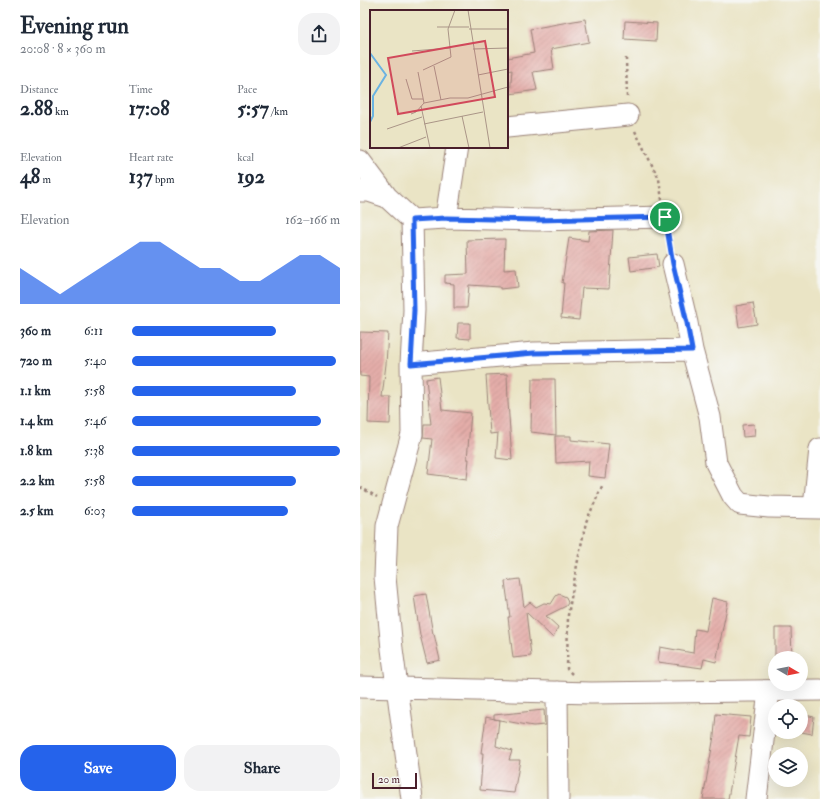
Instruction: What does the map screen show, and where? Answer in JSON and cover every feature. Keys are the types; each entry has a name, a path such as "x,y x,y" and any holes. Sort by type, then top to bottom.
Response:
{"street":[{"path":"508,127 628,116"},
{"path":"446,218 457,148"},
{"path":"360,161 387,197 412,220 446,218 537,220 665,217"},
{"path":"360,191 387,197"},
{"path":"412,220 414,310 411,364 412,434 387,526 385,577 392,649 412,799"},
{"path":"673,264 692,350 710,416 716,463 733,496 740,504 769,507 817,508 820,449"},
{"path":"411,364 534,353 692,350"},
{"path":"360,687 591,693 769,691 756,799"},
{"path":"808,690 820,690"},
{"path":"557,692 558,799"}],"path":[{"path":"626,58 628,116 659,179 673,264"},
{"path":"591,693 567,669 568,615 586,522 603,484"}],"building":[{"path":"585,19 589,42 551,49 554,69 533,72 537,90 510,94 512,70 508,71 508,58 534,53 530,29"},
{"path":"625,21 657,23 656,41 624,39"},
{"path":"613,230 609,289 582,288 579,320 561,318 564,283 562,283 569,238 588,241 589,231"},
{"path":"505,239 504,270 516,269 518,287 500,289 500,287 469,285 467,308 454,308 454,284 445,283 445,275 468,274 467,240"},
{"path":"657,254 659,267 631,271 629,257"},
{"path":"753,303 757,324 739,327 736,306"},
{"path":"458,323 470,323 470,339 457,338"},
{"path":"360,332 388,333 382,397 391,397 390,424 368,423 369,377 360,376"},
{"path":"507,374 512,460 496,458 498,433 490,434 486,375"},
{"path":"438,377 442,410 471,413 467,459 469,459 467,479 428,474 432,439 423,438 424,424 431,424 426,379"},
{"path":"532,379 555,379 556,435 531,432"},
{"path":"754,424 755,436 743,437 742,425"},
{"path":"555,436 571,436 571,440 609,444 605,478 588,476 589,461 556,463"},
{"path":"520,579 524,607 530,602 536,607 544,603 551,604 559,594 566,597 568,603 566,606 546,616 558,627 553,638 526,612 531,656 513,658 508,617 510,617 505,581"},
{"path":"426,594 433,634 440,660 427,663 420,635 414,596"},
{"path":"712,598 728,602 716,662 704,659 702,668 658,662 660,647 693,653 695,629 706,631"},
{"path":"775,628 791,628 792,651 775,651"},
{"path":"544,710 545,725 533,726 494,719 494,715"},
{"path":"716,714 751,717 749,737 739,736 728,799 703,799 714,736"},
{"path":"808,716 814,717 812,734 808,733"},
{"path":"486,717 499,720 496,746 512,751 509,760 520,760 514,793 480,790 483,753 481,753"}],"route":[{"path":"665,217 673,264 692,350 534,353 411,364 411,338 414,310 412,220 446,218 537,220 665,217"}]}
